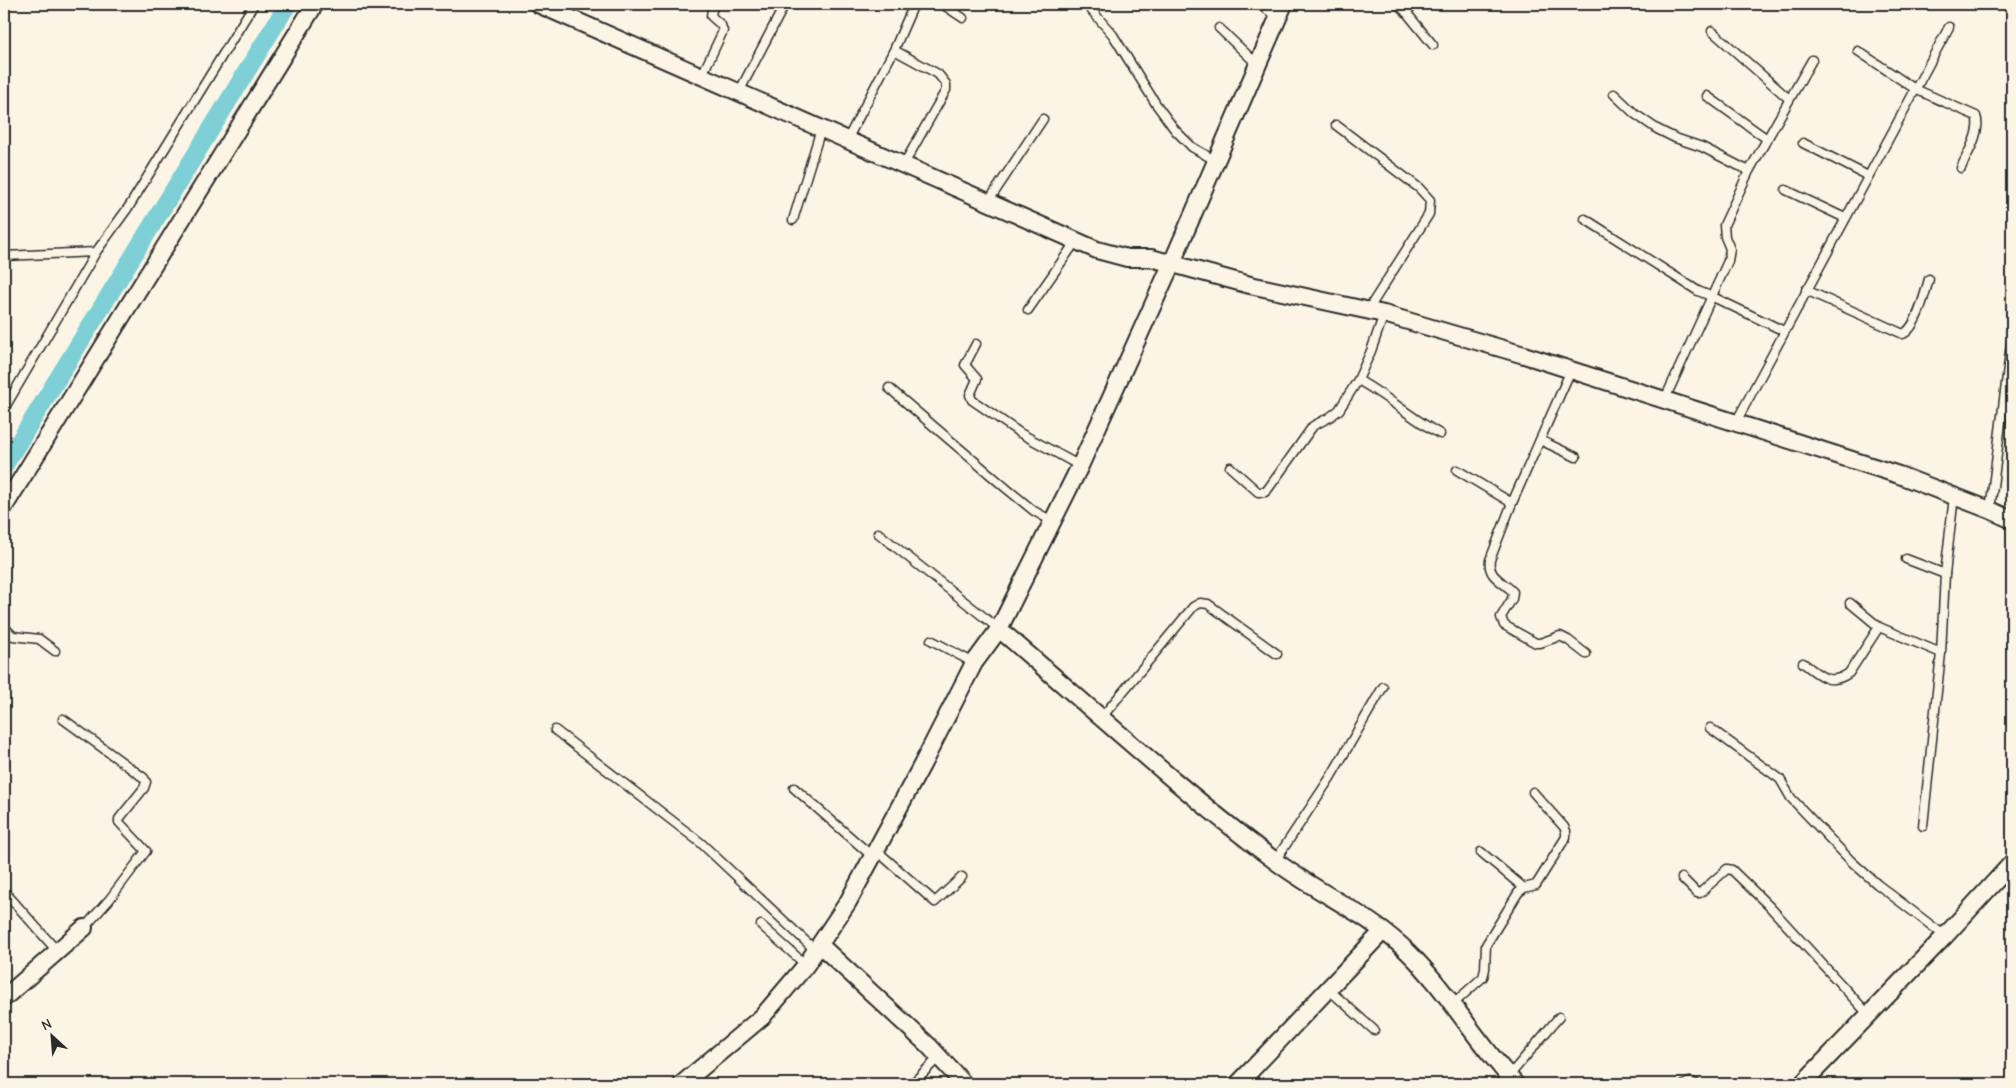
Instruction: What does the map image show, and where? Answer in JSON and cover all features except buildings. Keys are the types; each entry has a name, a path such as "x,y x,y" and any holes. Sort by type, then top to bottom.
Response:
{"street":[{"path":"4,507 315,4"},
{"path":"538,4 1096,250 1127,258 1151,258 1250,285 1376,312 1571,370 1899,475 2012,520"},
{"path":"682,1084 698,1079 762,1017 806,965 848,902 959,695 974,663 998,629 1080,466 1171,265 1281,11"},
{"path":"998,629 1181,786 1275,861 1383,931 1408,952 1453,1004 1512,1080"},
{"path":"1802,1084 1945,936 2012,863"},
{"path":"4,998 84,928"},
{"path":"1238,1084 1383,931"},
{"path":"818,948 896,1014 939,1056 964,1084"}],"lane":[{"path":"4,409 96,252 130,204 254,4"},
{"path":"702,75 723,30 721,25 711,16 712,4"},
{"path":"740,92 785,4"},
{"path":"847,140 894,50 914,4"},
{"path":"942,4 963,18"},
{"path":"1086,4 1113,35 1156,104 1175,130 1192,147 1216,161"},
{"path":"1260,4 1281,11"},
{"path":"1398,4 1433,45"},
{"path":"1406,12 1415,4"},
{"path":"1736,422 1949,27"},
{"path":"1219,28 1257,64"},
{"path":"1712,31 1788,99"},
{"path":"894,50 938,74 946,84 946,90 904,164"},
{"path":"1858,51 1915,90 1976,116 1978,123 1975,135 1961,168"},
{"path":"1664,399 1713,297 1730,255 1730,249 1724,237 1724,225 1749,171 1788,99 1812,60"},
{"path":"1614,94 1635,114 1657,130 1702,147 1749,171"},
{"path":"1707,96 1767,139"},
{"path":"988,202 1043,119"},
{"path":"1230,467 1258,492 1265,492 1313,426 1335,414 1358,380 1371,351 1376,312 1429,214 1430,200 1419,188 1336,125"},
{"path":"793,220 822,128"},
{"path":"1803,143 1868,176"},
{"path":"1786,190 1845,218"},
{"path":"1585,219 1698,292 1713,297 1784,331"},
{"path":"1028,310 1076,241"},
{"path":"4,256 96,252"},
{"path":"1806,290 1903,334 1908,331 1915,320 1929,278"},
{"path":"1990,510 2012,336"},
{"path":"976,344 965,365 977,378 970,394 972,400 1020,434 1080,466"},
{"path":"1571,370 1512,503 1489,566 1490,572 1510,589 1514,595 1501,620 1504,625 1536,643 1560,636 1586,654"},
{"path":"1358,380 1377,390 1425,426 1440,434"},
{"path":"889,388 1018,498 1034,511 1052,521"},
{"path":"1540,440 1576,457"},
{"path":"1457,470 1512,503"},
{"path":"1923,826 1941,653 1945,574 1954,496"},
{"path":"878,533 998,629"},
{"path":"1906,559 1945,574"},
{"path":"1102,717 1193,607 1200,602 1208,604 1277,654"},
{"path":"1850,603 1879,627 1941,653"},
{"path":"4,627 14,636 40,639 55,651"},
{"path":"1803,663 1831,680 1842,678 1849,673 1879,627"},
{"path":"931,640 974,663"},
{"path":"1275,861 1330,778 1382,687"},
{"path":"63,719 144,778 146,782 144,788 118,822 146,851 110,900 84,928"},
{"path":"1710,728 1780,779 1790,798 1852,862 1877,884 1945,936"},
{"path":"555,730 701,843 818,948"},
{"path":"794,788 935,902 962,877"},
{"path":"1453,1004 1483,977 1486,945 1518,893 1524,888 1536,885 1560,848 1567,833 1564,827 1533,792"},
{"path":"1481,852 1524,888"},
{"path":"1682,878 1697,893 1700,893 1727,869 1732,870 1769,906 1868,1014"},
{"path":"4,891 58,952"},
{"path":"762,925 806,965"},
{"path":"1328,990 1374,1030"},
{"path":"1512,1080 1559,1017"},
{"path":"912,1084 939,1056"},
{"path":"1685,1084 1690,1082 1696,1084"}],"waterway":[{"path":"4,466 288,4"}]}
